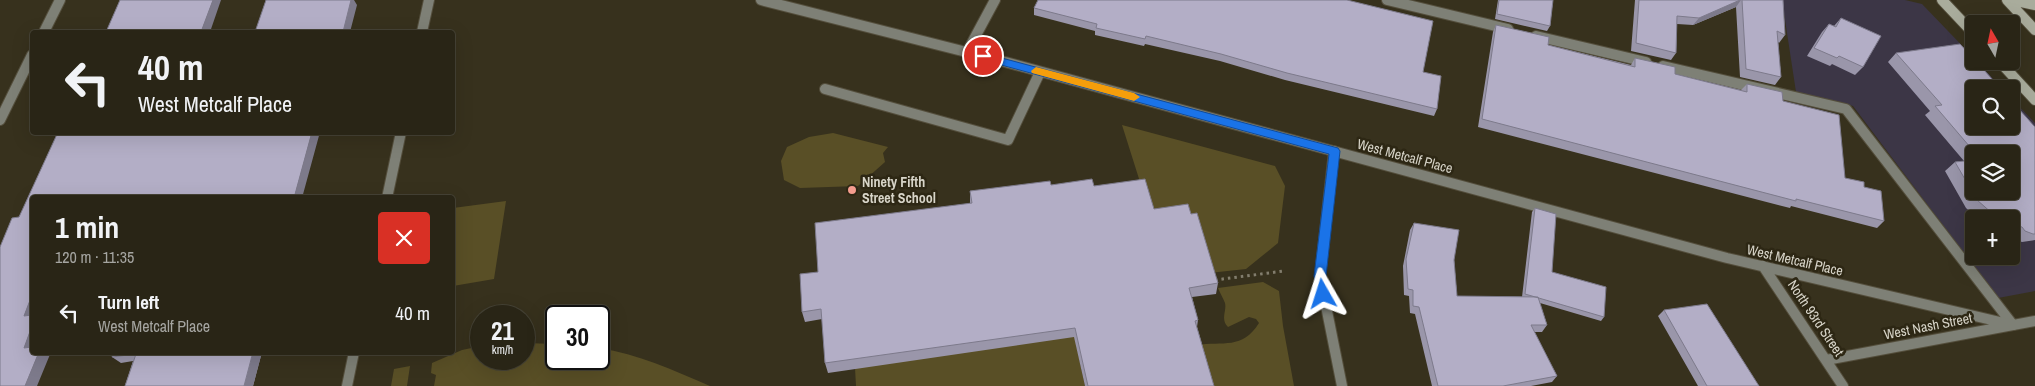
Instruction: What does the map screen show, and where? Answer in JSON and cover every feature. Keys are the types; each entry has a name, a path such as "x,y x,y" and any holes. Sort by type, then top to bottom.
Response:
{"main road":[{"path":"1942,0 1965,24"},
{"path":"2007,0 2035,30"},
{"path":"2012,0 2035,5"},
{"path":"2007,70 2035,100"}],"street":[{"path":"45,30 60,0"},
{"path":"422,30 429,0"},
{"name":"West Metcalf Place","path":"761,0 967,52 1763,266 2013,325"},
{"path":"967,52 995,0"},
{"path":"1387,0 1846,110 2013,325"},
{"path":"0,120 30,59"},
{"path":"824,89 1008,140 1040,72"},
{"path":"388,195 399,135"},
{"path":"1334,151 1320,276 1342,386"},
{"name":"North 93rd Street","path":"1763,266 1843,386"},
{"name":"West Nash Street","path":"1826,360 2035,321"},
{"path":"347,386 353,355"}],"path":[{"path":"1212,281 1284,271"}],"shaded area":[{"path":"1782,0 1905,0 1922,4 1965,49 1965,70 1985,70 1994,80 1965,80 1965,135 2020,135 2020,107 2035,123 2035,291 1998,298 1973,265 2020,265 2020,210 1965,210 1965,254 1853,106 1796,92"},
{"path":"1122,125 1275,166 1285,186 1278,243 1246,269 1209,273 1153,223"},
{"path":"833,133 888,147 883,153 885,162 858,186 800,188 784,180 781,161 787,147 809,137"},
{"path":"506,201 494,279 455,286 455,208"},
{"path":"1263,282 1279,291 1283,326 1294,386 1208,386 1196,345 1239,341 1253,332 1259,323 1256,319 1249,317 1228,327 1224,321 1225,303 1218,288"},
{"path":"1079,329 1076,344 1085,386 856,386 855,368"},
{"path":"535,343 545,344 545,370 610,370 610,350 655,363 710,386 434,386 436,375 431,373 432,363 455,355 455,353 470,348 470,370 535,370"},
{"path":"410,366 407,386 391,386 394,369"}],"building":[{"path":"120,0 213,0 202,30 107,30"},
{"path":"266,0 351,0 344,30 256,30"},
{"path":"1038,0 1347,0 1433,21 1423,72 1441,76 1437,109 1287,73 1221,54 1146,36 1145,39 1096,28 1097,24 1034,8"},
{"path":"1499,0 1553,0 1550,26 1497,14"},
{"path":"1639,0 1740,0 1699,18 1677,16 1676,53 1636,43"},
{"path":"1742,0 1783,0 1785,35 1777,31 1781,77 1746,69"},
{"path":"1841,18 1881,36 1863,67 1839,56 1837,58 1814,48 1829,24 1836,27"},
{"path":"1496,25 1549,37 1548,45 1635,67 1635,58 1675,67 1675,74 1747,92 1747,84 1782,92 1783,101 1839,115 1845,178 1864,182 1864,187 1881,191 1884,221 1796,199 1796,201 1482,119"},
{"path":"1960,44 1965,49 1965,70 1984,70 1993,80 1965,80 1965,135 2020,135 2020,110 2035,127 2035,234 2025,231 2020,226 2020,210 1988,210 1977,200 2020,200 2020,145 1968,145 1935,106 1942,105 1896,53"},
{"path":"57,135 311,135 295,195 30,195 30,300 24,316 30,315 30,332 24,348 30,347 30,355 38,355 25,386 0,386 0,247 12,218 19,217"},
{"path":"1965,161 1965,179 1955,162"},
{"path":"1092,179 1094,186 1145,179 1154,209 1188,204 1191,214 1197,213 1218,283 1189,288 1198,320 1195,321 1214,386 1088,386 1075,328 825,363 821,309 802,312 800,274 818,272 815,223 972,203 970,191 1050,181 1051,185"},
{"path":"1535,208 1556,214 1552,272 1606,287 1604,317 1525,294"},
{"path":"1414,223 1459,230 1454,260 1457,296 1538,297 1547,325 1531,325 1557,376 1503,386 1438,386 1419,307 1413,306 1413,290 1408,289 1406,259"},
{"path":"1707,304 1759,386 1707,386 1664,310"},
{"path":"136,355 252,355 244,386 125,386"}],"slow traffic":[{"path":"1036,71 1134,97"}],"place":[{"name":"Ninety Fifth Street School","path":"852,190"}],"route":[{"path":"983,56 1334,151 1320,276 1323,294"}]}
